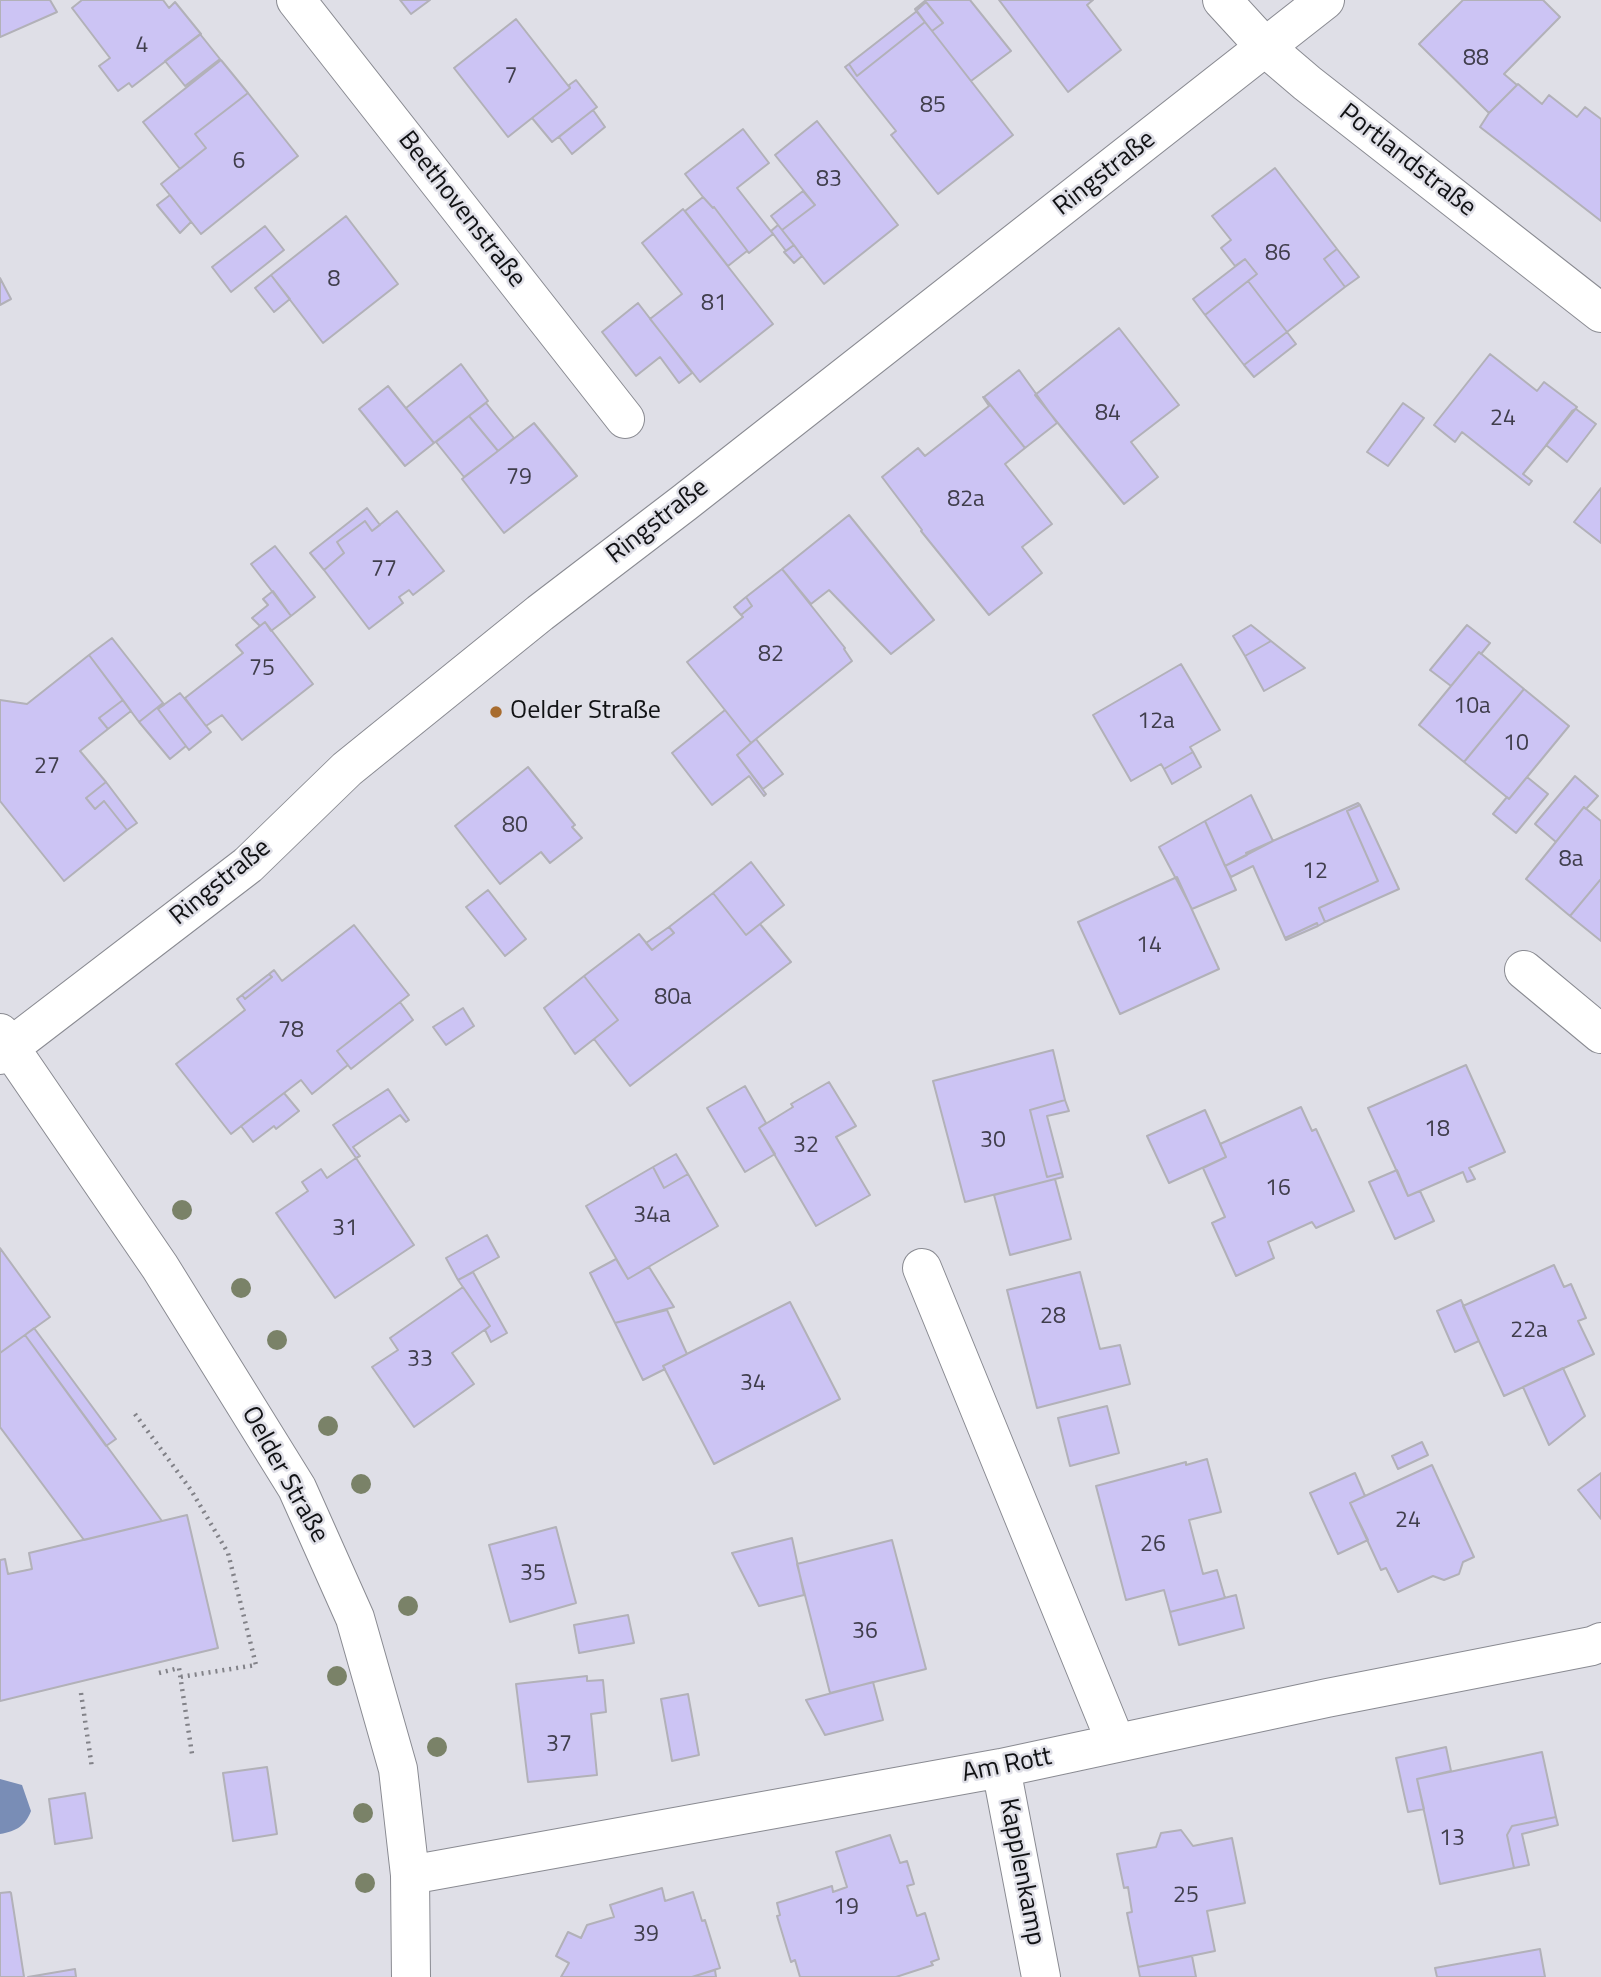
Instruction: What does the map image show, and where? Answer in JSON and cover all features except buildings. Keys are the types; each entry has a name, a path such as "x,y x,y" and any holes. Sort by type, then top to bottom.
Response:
{"street":[{"name":"Beethovenstraße","path":"296,0 625,419"},
{"name":"Portlandstraße","path":"1222,0 1266,48 1307,83 1601,313"},
{"name":"Ringstraße","path":"3,1045 248,864 347,769 540,613 1325,0"},
{"path":"1524,970 1601,1034"},
{"name":"Oelder Straße","path":"3,1045 160,1267 297,1488 355,1618 398,1769 410,1875 411,1977"},
{"path":"922,1268 1116,1743"},
{"name":"Am Rott","path":"410,1875 1001,1768 1601,1642"},
{"name":"Kapplenkamp","path":"1001,1768 1041,1977"}],"path":[{"path":"135,1414 191,1490 228,1553 256,1665 180,1677"},
{"path":"159,1673 178,1668 192,1754"},
{"path":"81,1693 92,1768"}],"water":[{"path":"0,1779 22,1785 31,1811 20,1827 0,1834"}],"place":[{"name":"Oelder Straße","path":"496,712"}]}
